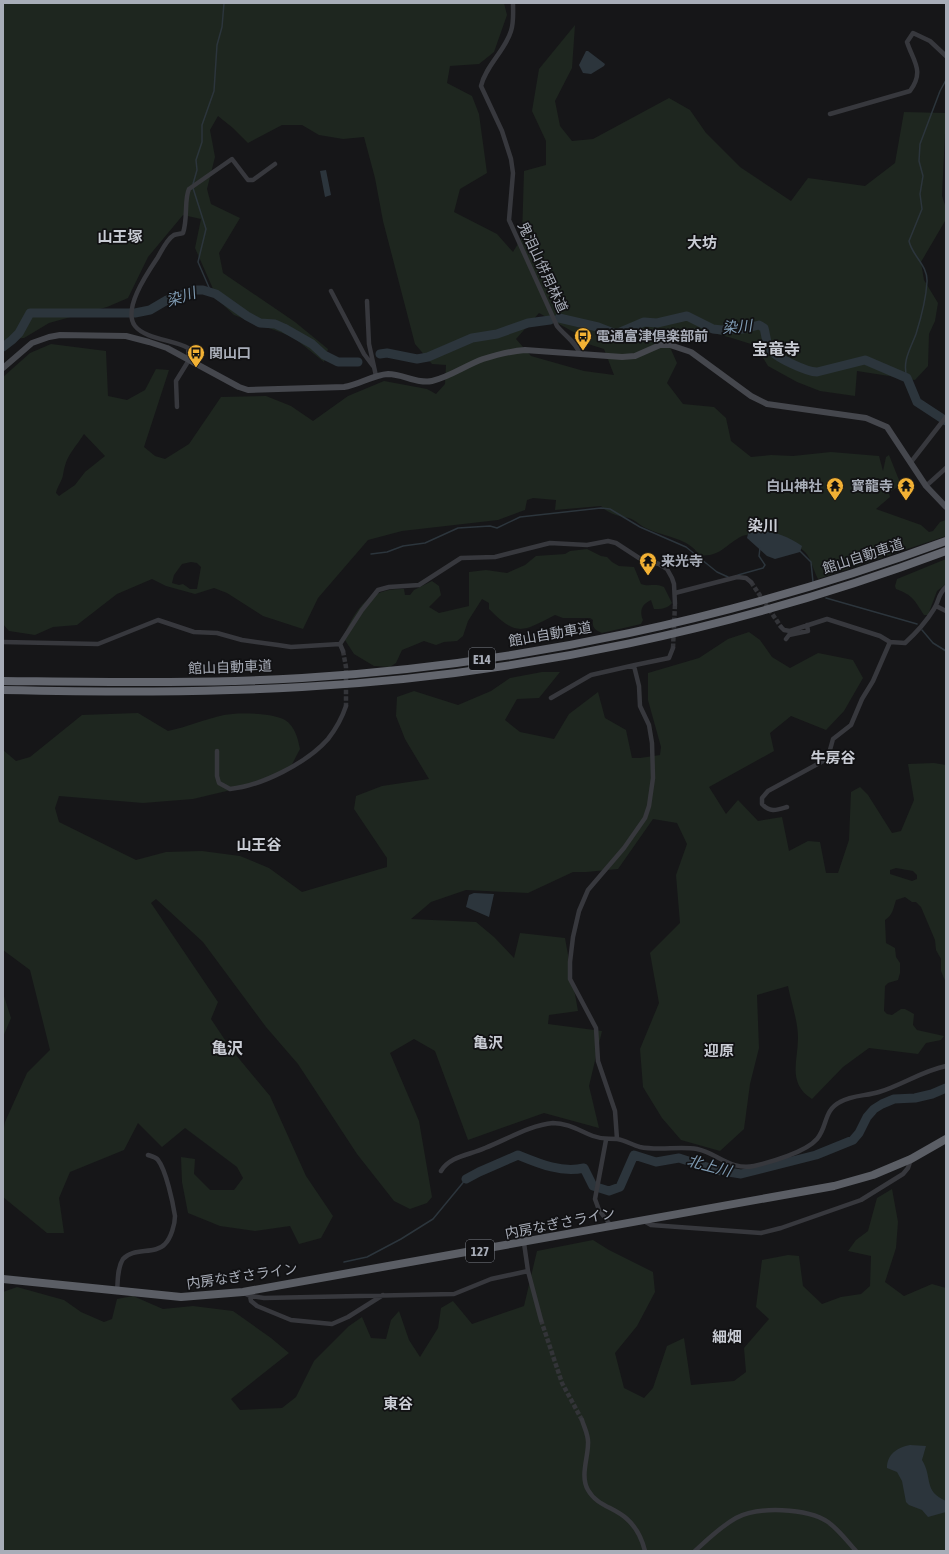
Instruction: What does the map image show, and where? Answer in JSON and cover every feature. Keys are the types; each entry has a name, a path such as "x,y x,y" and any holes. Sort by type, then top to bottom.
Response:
{"highway":[{"name":"館山自動車道","path":"3,681 120,683 302,678 389,671 473,661 560,647 727,609 818,584 946,541"},
{"name":"館山自動車道","path":"3,690 138,692 296,687 389,680 474,670 560,656 640,640 730,619 854,583 946,551"},
{"name":"内房なぎさライン","path":"5,1280 181,1297 243,1292 524,1243 642,1220 834,1186 872,1175 911,1159 946,1139"}],"main road":[{"path":"3,368 32,343 60,334 126,336 137,338 167,348 248,390 344,387 356,385 376,376 388,374 423,382 431,381 483,359 513,351 525,350 622,357 635,356 660,345 670,345 691,352 751,396 767,404 866,418 887,427 912,462 926,486 946,507"}],"street":[{"name":"鬼泪山併用林道","path":"513,3 513,23 511,32 487,70 481,86 502,131 511,158 513,173 509,220 557,326 563,334 573,340 580,354"},
{"path":"830,114 910,91 918,77 918,69 907,42 913,33 930,41 946,56"},
{"path":"177,407 176,381 189,360 188,348 140,330 136,327 131,317 141,282 173,235 183,233 187,222 186,194 193,186 232,160 248,180 253,180 275,164"},
{"path":"331,291 364,354 373,366"},
{"path":"367,301 369,344 376,376"},
{"path":"912,462 945,419"},
{"path":"926,486 946,468"},
{"path":"340,644 362,610 378,590 388,587 419,584 461,558 495,557 550,543 587,545 608,540 616,543 639,558 659,564 667,569 674,584 675,604"},
{"path":"674,593 737,577 746,578 751,582"},
{"path":"781,627 784,630 790,631 827,619 880,636 890,642 905,643 927,620 936,606 939,594 946,587"},
{"path":"936,606 946,611"},
{"path":"3,642 98,644 158,620 194,632 217,633 242,640 291,647 340,644"},
{"path":"786,639 790,635 808,631 807,625"},
{"path":"787,807 776,811 769,810 762,804 762,798 768,791 824,760 828,756 833,739 852,725 862,699 873,681 890,642"},
{"path":"340,644 343,650"},
{"path":"551,698 591,675 635,664 669,658 673,648"},
{"path":"617,1139 615,1111 598,1061 596,1028 575,991 570,979 570,962 573,937 579,911 588,890 624,848 645,818 649,806 653,778 652,743 648,725 640,706 639,686 634,670 635,664"},
{"path":"217,751 217,776 219,783 230,789 258,782 292,768 328,739 346,706"},
{"path":"442,1172 445,1164 450,1161 535,1128 552,1123 571,1126 606,1140 617,1139 640,1147 696,1149 714,1155 725,1163 752,1166 804,1149 817,1139 825,1123 828,1111 840,1102 859,1095 878,1092 928,1070 946,1066"},
{"path":"606,1140 595,1193 599,1210 611,1226"},
{"path":"117,1292 119,1269 124,1258 132,1254 161,1248 166,1243 174,1226 175,1216 165,1174 158,1160 148,1155"},
{"path":"642,1220 651,1225 761,1233 781,1228 861,1200 903,1174 908,1168 911,1159"},
{"path":"524,1243 528,1271 541,1320"},
{"path":"243,1292 250,1296 290,1298 454,1294 491,1279 528,1271"},
{"path":"250,1296 250,1301 257,1306 291,1320 332,1324 348,1317 383,1295"},
{"path":"582,1420 589,1442 585,1465 585,1483 587,1489 595,1500 627,1518 636,1529 645,1551"},
{"path":"695,1551 715,1532 738,1517 758,1511 788,1511 813,1515 829,1522 856,1551"}],"shaded area":[{"path":"3,3 504,3 507,15 494,52 479,64 450,66 447,83 472,96 479,114 487,173 460,189 454,212 497,234 513,252 522,237 524,171 546,165 546,141 532,111 539,69 575,25 572,68 555,101 560,126 572,141 593,139 669,98 690,110 706,133 740,167 791,201 808,178 865,186 895,163 904,112 946,113 942,196 946,208 945,221 921,262 924,280 938,303 935,321 929,334 928,366 915,380 857,371 855,396 820,391 797,382 768,366 755,345 722,335 698,330 676,332 665,336 677,363 667,383 683,404 714,407 726,418 731,441 751,457 771,455 793,456 831,452 879,456 883,471 886,457 889,455 901,485 891,491 887,485 890,497 876,509 921,525 929,532 933,531 940,522 946,520 946,536 818,579 805,552 793,544 775,538 756,535 742,536 717,553 712,555 699,555 695,549 683,541 655,532 629,518 610,513 601,506 555,510 556,500 533,498 527,500 525,510 498,520 402,531 368,540 318,598 303,629 263,616 227,593 214,588 195,594 166,586 152,579 117,594 77,625 53,627 35,635 9,631 3,624 3,377 30,353 51,344 106,351 108,396 127,400 145,390 156,369 169,370 144,447 155,456 165,459 189,444 221,397 266,396 291,406 313,421 348,396 384,381 427,389 436,394 445,384 446,365 432,364 415,344 383,221 375,178 364,137 343,139 319,135 302,125 282,125 248,143 218,116 210,130 215,157 207,189 211,204 240,218 219,253 223,273 295,322 328,349 324,362 293,337 234,315 218,300 195,248 201,219 183,215 148,257 128,298 107,307 49,323 24,338 3,340","holes":["539,313 579,335 588,344 604,349 614,375 584,371 531,356 516,339","84,434 105,456 85,472 75,485 59,496 56,493 57,488 70,453","191,562 197,563 201,567 197,589 190,589 183,584 179,585 172,583 174,575 182,564"]},
{"path":"586,51 605,64 591,74 583,73 579,65"},
{"path":"326,170 331,195 325,197 320,171"},
{"path":"749,530 770,532 783,536 802,546 800,552 775,559 767,556 747,538"},
{"path":"587,549 601,556 607,557 619,566 634,567 641,584 658,585 664,587 672,603 666,608 654,609 651,600 642,608 641,614 643,620 641,624 602,633 594,628 593,620 590,618 563,618 555,615 527,628 513,628 506,624 489,609 489,603 482,599 468,621 463,636 457,641 444,642 436,645 424,641 402,650 396,663 390,667 374,666 354,654 343,637 359,608 373,596 382,592 404,589 405,595 410,595 414,590 432,581 439,586 441,595 429,607 439,613 469,606 469,572 486,570 507,573 525,565 536,556 565,554 570,551"},
{"path":"946,559 946,584 937,591 928,615 924,615 916,602 910,596 896,589 895,586 897,579"},
{"path":"749,632 760,640 772,657 790,668 818,653 853,660 863,678 844,711 826,730 791,716 770,733 774,751 709,787 726,814 738,800 758,821 782,817 789,851 808,841 820,842 826,873 838,873 849,840 851,792 860,787 868,795 892,833 901,831 914,800 908,764 934,763 946,765 946,983 941,971 941,959 936,950 935,940 921,907 916,902 912,902 905,897 896,900 891,914 885,920 886,943 895,948 896,957 900,963 900,973 898,980 888,983 885,986 884,1011 887,1014 892,1015 901,1009 905,1009 914,1014 913,1025 917,1030 944,1036 941,1040 926,1043 918,1054 869,1048 843,1067 812,1099 804,1093 799,1086 797,1079 796,1063 798,1032 788,986 757,995 759,1048 750,1084 744,1129 720,1151 681,1140 662,1118 643,1087 640,1049 659,1003 650,953 680,923 676,875 687,844 677,823 653,819 618,869 573,872 528,893 466,890 431,902 411,919 476,922 494,937 514,958 520,933 565,938 578,1011 549,1015 548,1024 602,1031 589,1086 599,1128 544,1113 468,1140 435,1051 414,1039 390,1053 419,1121 432,1197 427,1203 410,1209 394,1201 357,1154 298,1064 266,1027 203,942 156,899 151,903 218,1002 211,1019 231,1049 270,1096 306,1176 333,1216 321,1238 299,1244 290,1226 255,1231 220,1226 188,1213 182,1182 181,1157 195,1159 194,1174 210,1190 234,1190 243,1178 237,1167 185,1128 162,1147 138,1123 124,1150 70,1172 59,1198 64,1233 47,1233 3,1197 3,1133 5,1122 27,1073 50,1050 30,970 3,950 3,750 16,761 30,757 82,715 138,713 168,731 230,714 246,713 273,716 285,720 294,729 300,749 289,770 260,783 193,799 143,803 59,796 55,808 59,822 136,860 166,852 202,851 240,856 269,868 302,892 387,867 387,858 354,809 356,796 382,786 429,779 405,739 396,716 397,697 414,691 458,705 491,691 510,678 542,672 560,672 539,698 517,699 505,720 520,732 554,739 569,714 598,692 605,718 626,730 632,758 660,755 661,747 648,700 648,673 699,658 728,639","holes":["896,868 913,871 917,875 917,879 912,881 890,874 890,870"]},
{"path":"474,893 494,894 489,917 466,907 469,895"},
{"path":"3,993 11,1018 3,1037"},
{"path":"892,1189 898,1222 896,1248 885,1282 904,1296 932,1284 946,1288 946,1551 3,1551 3,1292 17,1287 64,1300 81,1312 104,1322 112,1319 117,1299 133,1296 163,1309 193,1306 233,1311 289,1353 231,1399 240,1410 282,1408 296,1397 314,1361 349,1326 362,1317 371,1338 386,1339 391,1320 399,1311 409,1340 420,1357 438,1328 441,1308 453,1301 472,1324 524,1306 537,1251 593,1240 609,1250 653,1272 655,1292 637,1326 615,1353 624,1388 644,1398 653,1388 667,1346 684,1338 691,1385 734,1381 746,1372 744,1348 769,1319 756,1307 762,1260 788,1255 799,1256 803,1286 822,1304 841,1297 861,1294 870,1286 871,1256 848,1251 856,1240 868,1231 877,1198"},
{"path":"910,1445 926,1446 922,1460 931,1488 934,1493 946,1501 946,1512 928,1517 922,1510 909,1505 906,1502 902,1481 897,1472 887,1468 887,1463 891,1455 897,1449"}],"waterway":[{"path":"193,184 197,170 196,160 202,142 202,125 214,91 217,45 222,27 224,3"},
{"path":"907,378 905,366 906,361 920,322 927,282 927,276 923,266 913,251 909,241 922,209 920,194 923,176 919,161 920,144 940,91 946,80"},
{"path":"193,188 206,229 198,262 211,292"},
{"name":"染川","path":"3,347 19,333 30,313 135,313 150,310 167,300 195,290 203,290 216,294 247,316 260,323 275,324 284,328 312,344 324,355 338,362 358,362"},
{"name":"染川","path":"559,318 598,327 616,334 644,322 657,323 687,316 713,329 743,329 759,325 764,328 768,344 773,352 791,364 806,370 817,372 865,360 907,378 917,402 946,421"},
{"name":"染川","path":"380,354 387,353 417,359 428,357 472,338 497,334 528,323 550,320"},
{"path":"371,554 387,552 403,546 425,543 458,528 490,526 497,528 520,517 601,508 610,509 640,527 686,547 717,572 728,577"},
{"path":"738,575 763,568 765,565 759,556 760,548"},
{"path":"800,551 811,562 813,582"},
{"path":"826,598 917,624"},
{"path":"922,630 933,643 946,651"},
{"name":"北上川","path":"466,1179 518,1155 551,1167 567,1169 584,1168 593,1186 609,1191 620,1187 634,1155 656,1162 679,1158 716,1170 741,1174 816,1155 853,1140 859,1133 867,1117 874,1109 882,1104 894,1099 915,1098 932,1094 946,1088"},
{"path":"344,1262 367,1257 401,1239 433,1219 466,1179"}],"tunnel":[{"path":"751,582 781,627"},
{"path":"673,648 675,604"},
{"path":"343,651 346,667 346,706"},
{"path":"541,1320 562,1383 582,1420"}],"place":[{"name":"電通富津倶楽部前","path":"583,351"},
{"name":"関山口","path":"196,368"},
{"name":"白山神社","path":"835,501"},
{"name":"寳龍寺","path":"906,501"},
{"name":"来光寺","path":"648,576"}],"district":[{"name":"山王塚","path":"120,237"},
{"name":"大坊","path":"702,243"},
{"name":"宝竜寺","path":"776,349"},
{"name":"染川","path":"763,526"},
{"name":"牛房谷","path":"833,758"},
{"name":"山王谷","path":"259,845"},
{"name":"亀沢","path":"488,1043"},
{"name":"亀沢","path":"227,1048"},
{"name":"迎原","path":"719,1051"},
{"name":"細畑","path":"727,1337"},
{"name":"東谷","path":"398,1404"}]}
